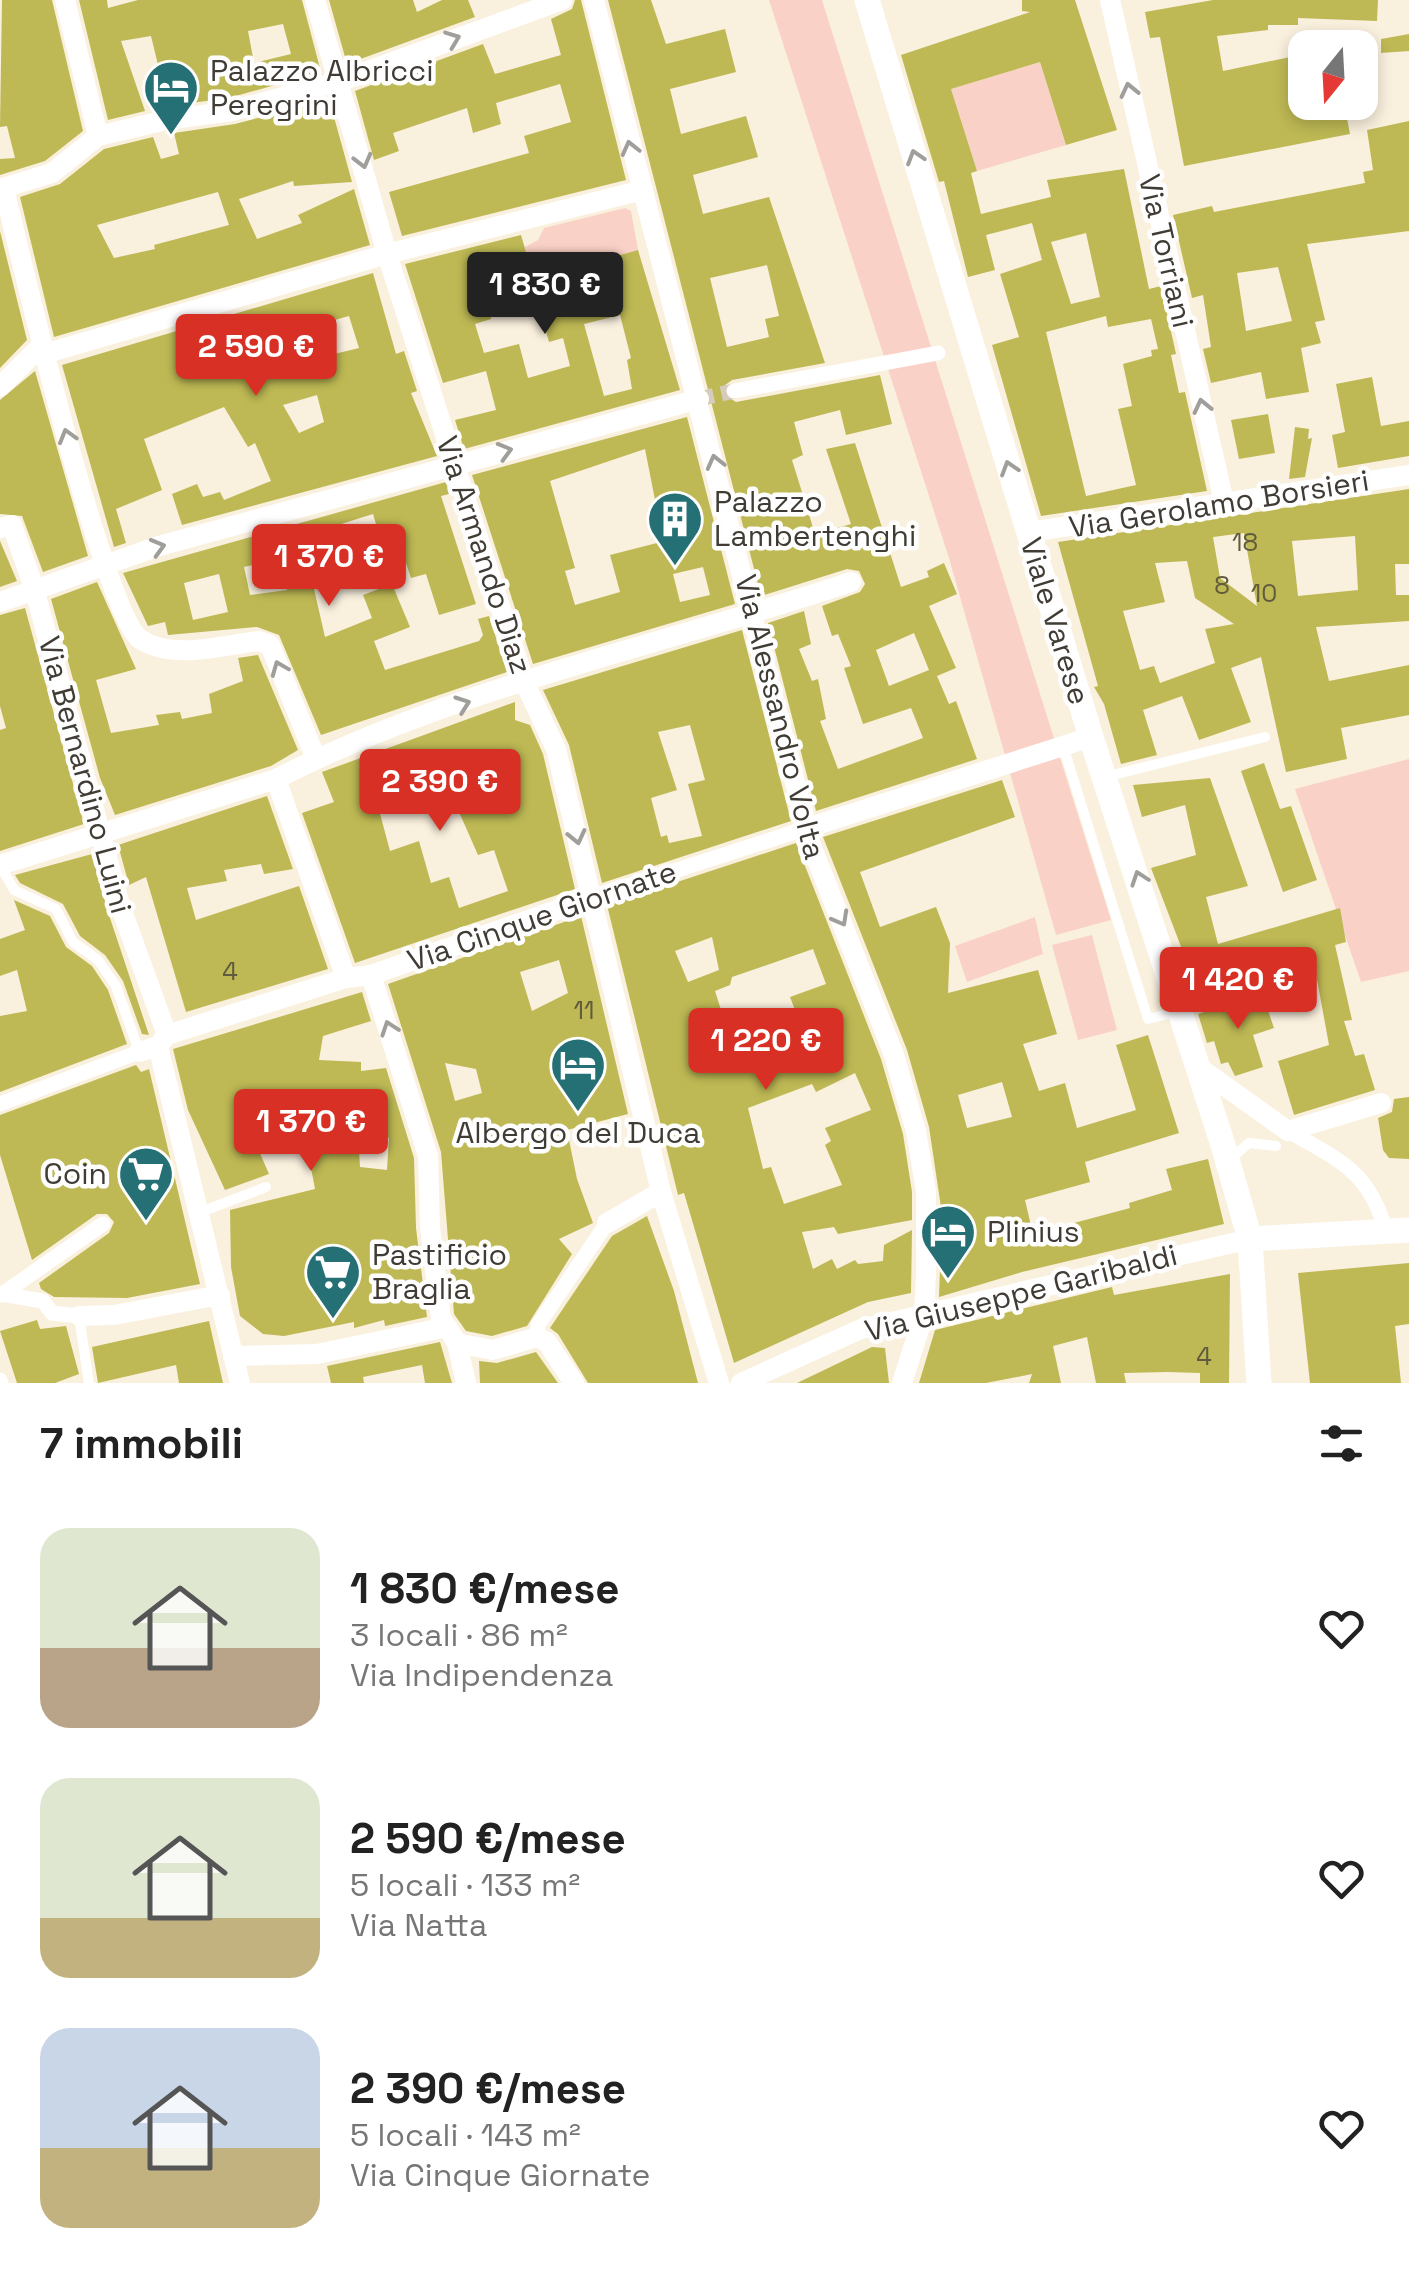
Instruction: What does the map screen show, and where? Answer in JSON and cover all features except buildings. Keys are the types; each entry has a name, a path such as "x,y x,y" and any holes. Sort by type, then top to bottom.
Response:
{"street":[{"path":"65,0 98,136"},
{"name":"Via Armando Diaz","path":"315,0 454,465 524,681 556,749 646,1112 661,1192 720,1383"},
{"path":"316,759 270,645 259,641 184,650 162,648 130,630 104,564 2,189 52,174 98,136 166,120 232,111 341,81 562,0"},
{"name":"Via Alessandro Volta","path":"594,0 807,828 828,896 848,933 894,1054 916,1132 926,1191 924,1314 902,1383"},
{"name":"Viale Varese","path":"867,0 1091,738 1182,1007 1250,1239 1259,1383"},
{"name":"Via Torriani","path":"1110,0 1224,502"},
{"path":"0,387 43,350 388,254 643,190"},
{"path":"734,391 938,353"},
{"path":"0,602 104,564 699,399"},
{"name":"Via Gerolamo Borsieri","path":"1029,532 1409,475"},
{"name":"Via Bernardino Luini","path":"0,528 12,525 34,588 201,1212 240,1383"},
{"path":"0,865 276,780 316,759 524,681 851,582"},
{"name":"Via Cinque Giornate","path":"0,1104 346,978 371,974 591,898 1091,738"},
{"path":"276,780 346,978"},
{"path":"1182,1007 1301,966"},
{"path":"371,974 428,1156 430,1226 440,1320 452,1335 466,1383"},
{"path":"1201,1069 1282,1138 1353,1168 1397,1230"},
{"path":"1282,1138 1382,1103"},
{"path":"538,1337 538,1324 607,1223 661,1192"},
{"path":"0,1294 103,1224"},
{"path":"1250,1239 1397,1230"},
{"name":"Via Giuseppe Garibaldi","path":"741,1383 861,1330 1250,1239"},
{"path":"0,1294 43,1300 52,1313 79,1316 114,1315 220,1295"},
{"path":"233,1356 316,1354 452,1335 493,1350 538,1337 547,1342 574,1383"}],"lane":[{"path":"1104,778 1265,737"},
{"path":"1063,746 1148,1019 1182,1007"},
{"path":"0,865 14,890 36,904 56,909 73,942 98,960 155,1045"},
{"path":"1228,1162 1249,1143 1282,1138"},
{"path":"201,1212 266,1187"},
{"path":"1250,1239 1245,1249 1250,1383"},
{"path":"79,1316 89,1383"}],"shaded area":[{"path":"769,0 822,0 1111,920 1056,935 949,558"},
{"path":"1040,62 1066,145 977,171 951,89"},
{"path":"625,208 631,211 638,250 531,280 525,247 538,240 544,228"},
{"path":"1409,759 1409,971 1361,982 1295,789"},
{"path":"1035,917 1043,954 967,982 955,946"},
{"path":"1092,935 1117,1030 1078,1040 1052,945"}],"tunnel":[{"path":"699,399 734,391"}],"place":[{"name":"Palazzo Albricci Peregrini","path":"171,137"},
{"name":"Palazzo Lambertenghi","path":"675,568"},
{"name":"Albergo del Duca","path":"578,1114"},
{"name":"Coin","path":"146,1223"},
{"name":"Plinius","path":"948,1281"},
{"name":"Pastificio Braglia","path":"333,1321"}]}
